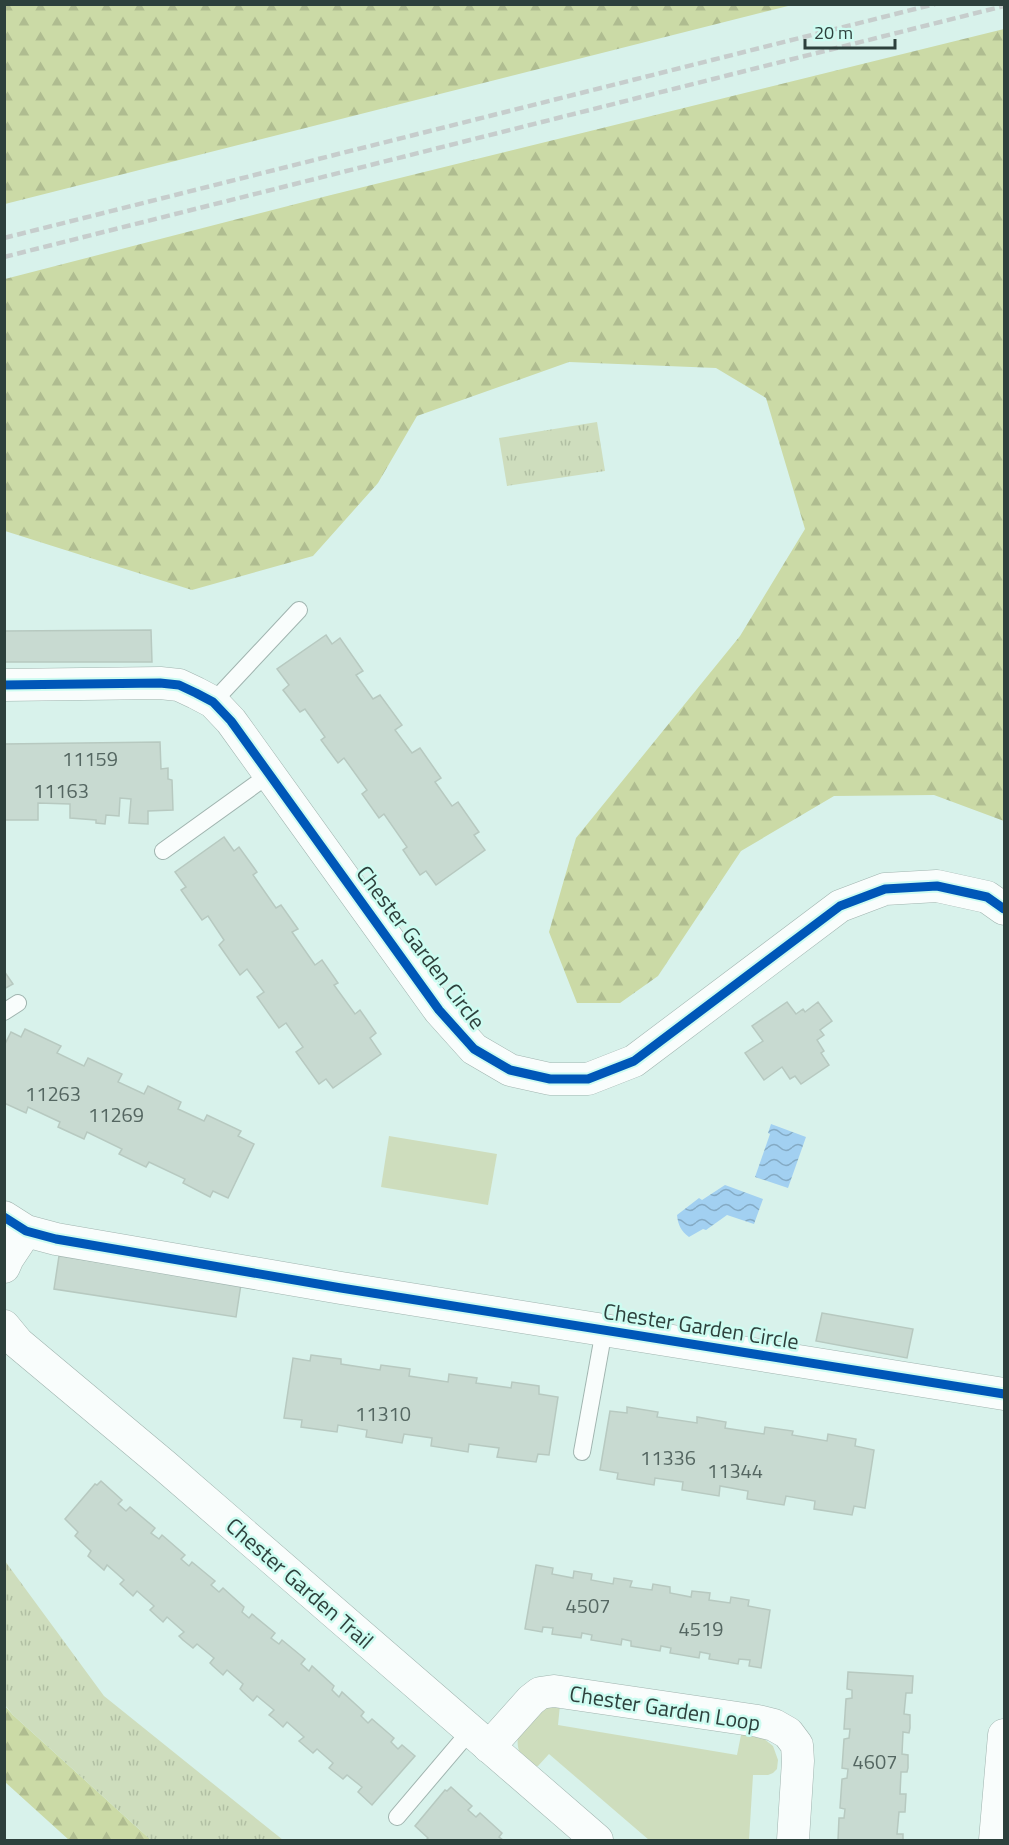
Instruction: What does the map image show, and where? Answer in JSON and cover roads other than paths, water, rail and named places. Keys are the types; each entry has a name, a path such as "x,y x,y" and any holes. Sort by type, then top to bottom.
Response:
{"street":[{"name":"Chester Garden Circle","path":"4,685 160,683 179,685 213,702 231,721 270,774 438,1010 474,1049 510,1070 550,1079 588,1079 634,1061 840,906 876,892 885,889 937,886 987,897 1005,909"},
{"name":"Chester Garden Circle","path":"15,1224 56,1239 330,1287 1005,1394"},
{"path":"4,1267 15,1224"},
{"name":"Chester Garden Trail","path":"4,1326 18,1343 165,1466 597,1840"},
{"name":"Chester Garden Loop","path":"479,1739 540,1693 554,1691 774,1725 788,1733 796,1745 798,1761 793,1840"},
{"path":"995,1840 1005,1735"}],"lane":[{"path":"213,702 299,610"},
{"path":"164,850 270,774"},
{"path":"582,1452 604,1330"},
{"path":"397,1817 479,1739"}],"water":[{"path":"771,1124 806,1137 788,1188 755,1177 770,1134 768,1133"},
{"path":"725,1185 763,1199 754,1224 727,1215 706,1230 703,1229 689,1237 680,1228 677,1215 699,1198 702,1200"}],"railway":[{"path":"4,238 935,4"},
{"path":"4,257 1004,6"}]}
